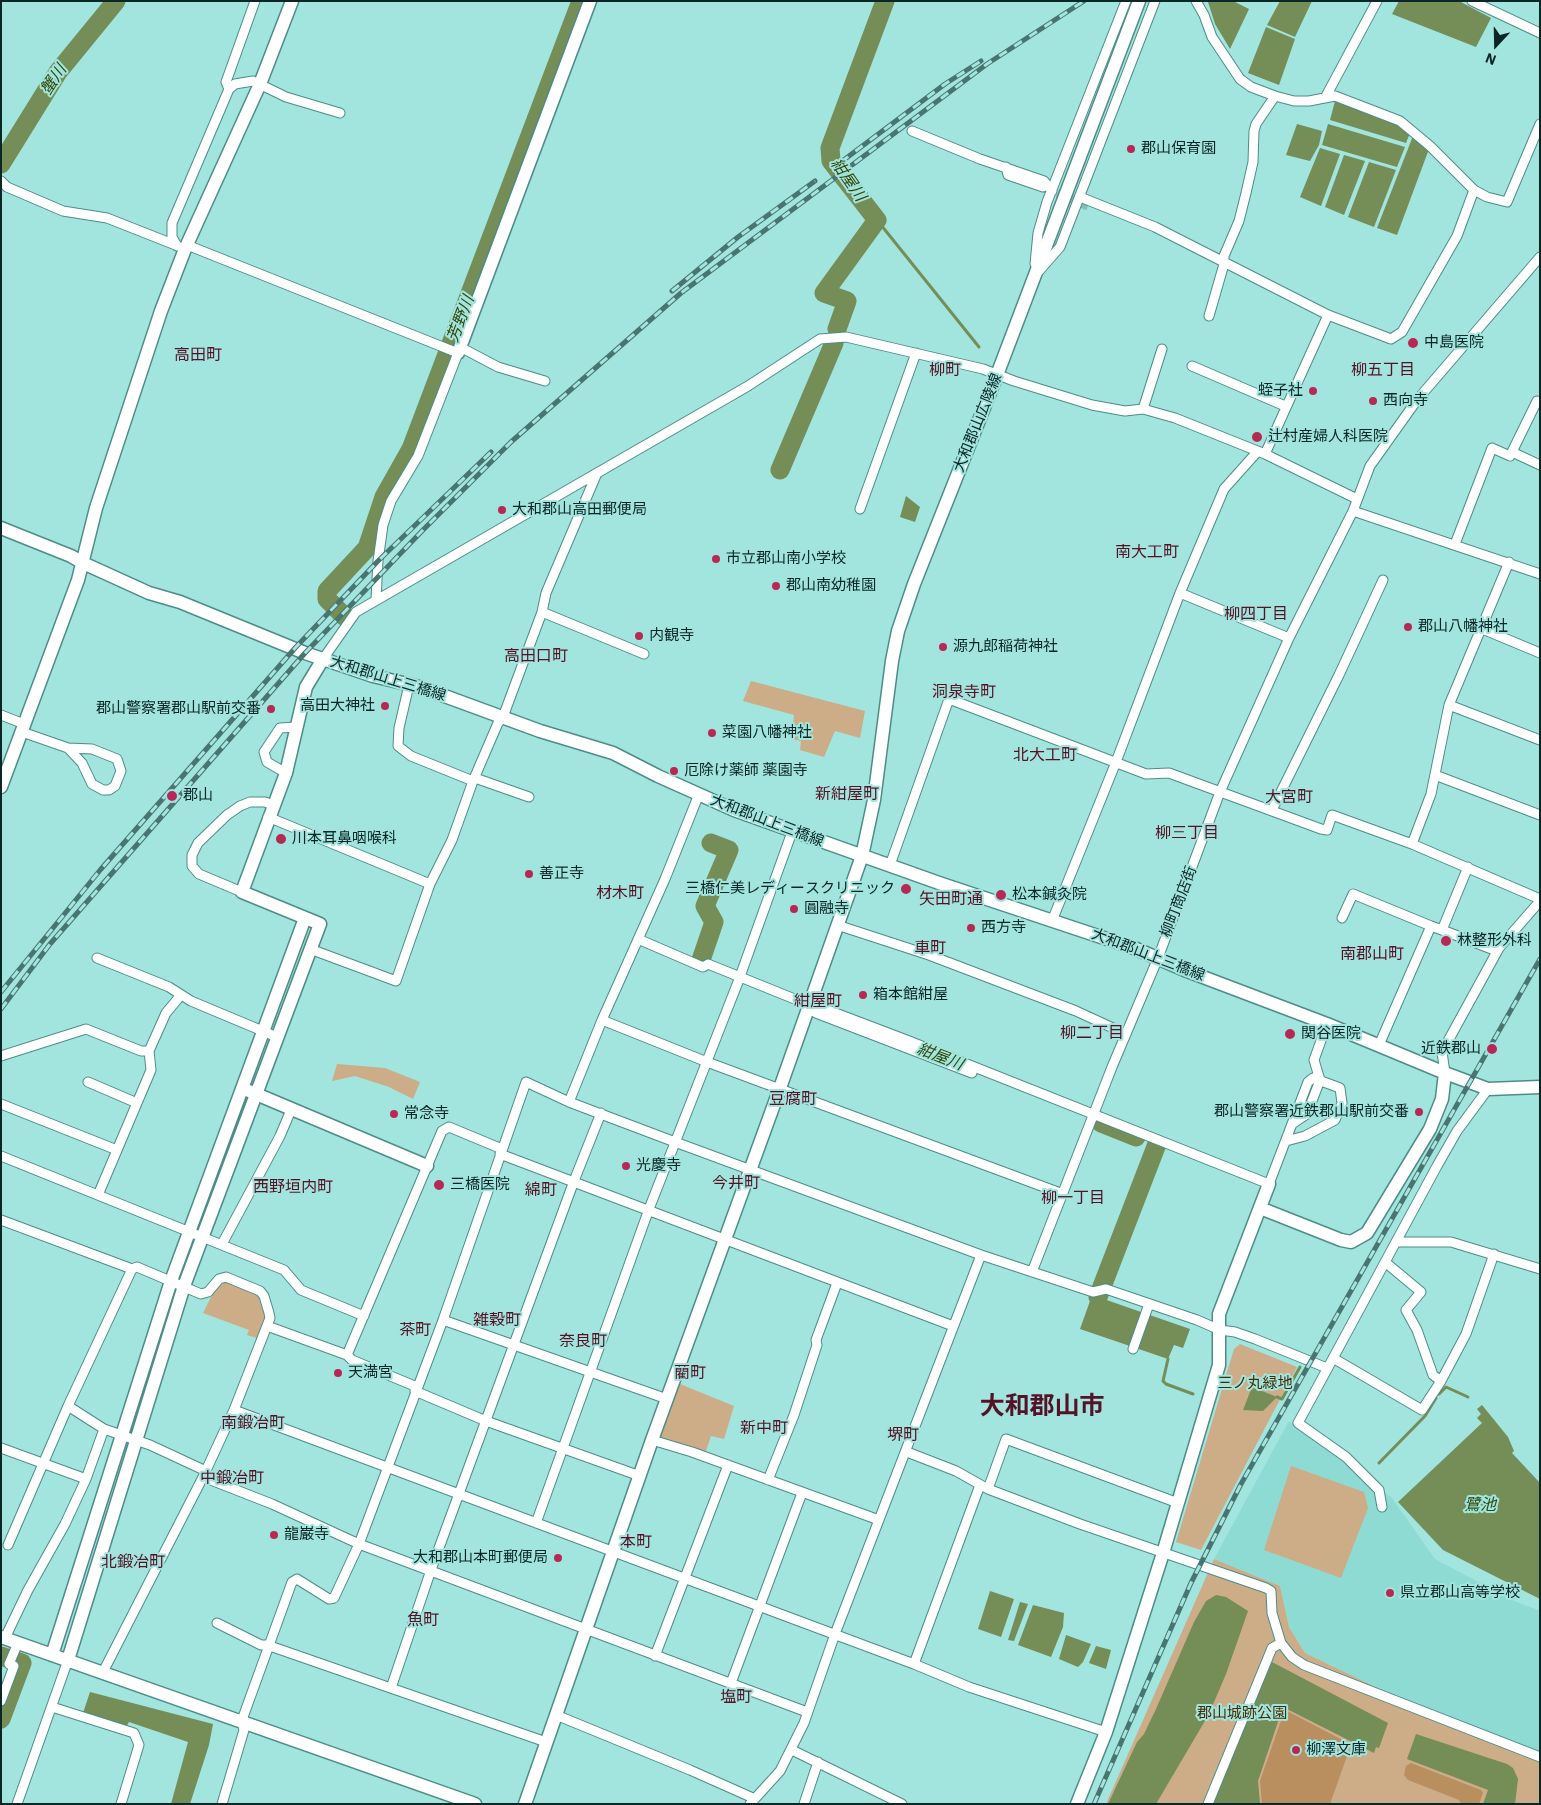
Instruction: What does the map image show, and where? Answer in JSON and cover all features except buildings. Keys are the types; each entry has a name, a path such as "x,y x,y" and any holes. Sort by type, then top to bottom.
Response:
{"street":[{"path":"229,89 226,82 256,1"},
{"path":"1,788 83,563 99,499 183,247 260,84 292,1"},
{"path":"376,599 378,560 383,525 391,501 418,456 590,1"},
{"path":"1034,277 1038,233 1052,191 1126,1"},
{"name":"大和郡山広陵線","path":"525,1804 652,1440 862,856 874,800 886,702 898,631 914,584 997,375 1139,1"},
{"path":"1034,277 1060,247 1155,1"},
{"path":"1196,1 1204,14 1212,37 1240,79 1251,87 1294,101 1335,96 1400,121 1430,146 1474,190 1487,197 1507,202 1540,124"},
{"path":"1325,98 1377,1"},
{"path":"1472,1 1540,33"},
{"path":"183,247 172,237 172,223 229,89 245,80 260,84 286,97 340,112"},
{"path":"1208,316 1224,264 1224,256 1239,221 1253,162 1256,124 1275,96"},
{"path":"912,131 1044,181 1052,191"},
{"path":"1006,167 1008,174 1043,187"},
{"path":"2,181 7,187 63,211 108,218 444,348 459,350 498,367 546,381"},
{"path":"1080,197 1156,227 1224,264 1328,315 1384,338 1391,339 1402,332 1457,236 1474,190"},
{"path":"1088,206 1127,222 1135,219"},
{"name":"柳町商店街","path":"1032,1272 1158,958 1220,792 1289,638 1353,511 1375,458 1418,400 1540,258"},
{"path":"1052,921 1116,762 1180,593 1224,489 1261,452 1286,406 1328,315"},
{"path":"242,892 286,773 306,687 356,612 748,386 820,339 846,337 916,353 997,375 1092,405 1125,411 1143,409 1186,421 1261,452 1357,499"},
{"path":"1143,409 1162,349"},
{"path":"860,509 916,353"},
{"path":"1192,366 1286,406"},
{"path":"1455,544 1492,448 1510,456 1539,399"},
{"path":"1512,452 1540,464"},
{"path":"310,949 396,981 430,884 452,840 474,779 498,723 504,717 542,612 546,593 597,472"},
{"path":"1353,511 1540,574"},
{"name":"大和郡山上三橋線","path":"1,528 71,556 149,593 180,602 323,659 420,687 540,730 613,752 699,794 792,832 1099,936 1328,1024 1445,1074 1488,1089 1540,1088"},
{"path":"1412,844 1431,794 1449,705 1509,562"},
{"path":"1272,810 1383,580"},
{"path":"1180,593 1289,638"},
{"path":"542,612 644,654"},
{"path":"1480,628 1540,653"},
{"path":"410,685 399,728 398,746 411,756 529,797"},
{"path":"890,866 950,699 1146,774 1169,773 1327,830 1332,814 1468,867 1540,900 1497,951 1442,1052 1445,1074 1442,1099 1430,1129 1367,1233 1352,1242 1341,1240 1260,1208"},
{"path":"1449,705 1540,740"},
{"path":"1,714 23,728 68,748 92,749 117,759 121,771 115,786 109,790 103,790 92,784 82,763 68,748"},
{"path":"286,773 267,762 264,752 280,728 296,727"},
{"path":"1435,775 1540,815"},
{"path":"569,1102 602,1020 665,879 699,794"},
{"path":"17,1804 68,1660 184,1286 320,924 199,874 192,866 192,855 198,843 227,815 240,806 257,802 271,811 430,884"},
{"path":"536,1523 650,1209 739,979 792,832"},
{"path":"1442,930 1468,867"},
{"path":"1342,918 1353,894 1497,951"},
{"path":"52,1655 171,1281 305,918"},
{"path":"837,925 929,955 1076,1011 1126,1034"},
{"path":"1379,1045 1431,926"},
{"path":"638,939 703,967 708,964 739,979 802,1002 808,1007 817,1006 1269,1184"},
{"path":"97,958 169,987 181,995 277,1037"},
{"path":"98,1195 150,1070 149,1051 166,1013 181,995"},
{"path":"602,1020 707,1062 1063,1194"},
{"path":"1320,1080 1314,1060 1328,1024"},
{"path":"1,1056 86,1029 141,1051 149,1051"},
{"path":"1077,1804 1106,1732 1163,1553 1219,1365 1219,1314 1308,1082 1313,1078 1340,1088 1342,1103 1336,1120 1305,1136 1286,1141"},
{"path":"88,1082 137,1103"},
{"path":"222,1804 244,1730 242,1720 258,1679 267,1645 292,1582 297,1579 329,1599 334,1598 358,1544 443,1320 526,1082 569,1102 981,1255 1093,1292 1106,1289 1197,1320 1220,1330 1235,1332 1255,1339 1327,1368"},
{"path":"242,1089 427,1166"},
{"path":"1382,1507 1379,1490 1346,1457 1298,1423 1457,1131 1488,1089"},
{"path":"1,1104 117,1150"},
{"path":"222,1244 280,1136 291,1110"},
{"path":"391,1688 486,1421 574,1181 601,1113"},
{"path":"347,1356 442,1131 449,1127 501,1152 574,1181 953,1326"},
{"path":"1,1156 284,1270 302,1290 364,1316"},
{"path":"1,1220 132,1269 137,1268 200,1294 208,1292 219,1279 226,1277 260,1291 270,1312 267,1326 234,1410 204,1474 103,1672"},
{"path":"1396,1242 1451,1242 1540,1269"},
{"path":"1333,1358 1422,1410 1441,1381 1466,1334 1494,1254"},
{"path":"556,1715 682,1766 752,1801 780,1770 792,1750 981,1255"},
{"path":"1385,1262 1421,1292 1406,1310 1417,1330 1433,1375 1441,1381"},
{"path":"8,1545 68,1406 132,1269"},
{"path":"768,1480 794,1415 817,1345 816,1340 837,1283"},
{"path":"1134,1349 1149,1304"},
{"path":"443,1320 667,1399"},
{"path":"267,1326 347,1356 352,1360 486,1421 640,1476"},
{"path":"68,1406 104,1429 137,1440 204,1474 358,1544 807,1712"},
{"path":"234,1410 388,1466 613,1553 835,1634 969,1687 1106,1732"},
{"path":"104,1429 86,1479 65,1524 3,1637 475,1804"},
{"path":"914,1664 984,1487 1006,1439 1178,1503"},
{"path":"652,1440 728,1465 879,1520"},
{"path":"1,1448 86,1479"},
{"path":"907,1452 956,1471 984,1487 1271,1591 1272,1613 1281,1643 1292,1657 1304,1665 1540,1757"},
{"path":"654,1656 728,1465"},
{"path":"732,1683 802,1493"},
{"path":"217,1623 260,1645 267,1645 546,1742"},
{"path":"1,1701 14,1666 5,1663 18,1643"},
{"path":"1208,1804 1272,1648 1281,1643"},
{"path":"52,1707 134,1733 139,1745 120,1804"},
{"path":"792,1750 902,1804"},
{"path":"804,1804 818,1762"}],"shaded area":[{"name":"県立郡山高等学校","path":"1289,1421 1392,1498 1435,1559 1512,1600 1540,1611 1540,1753 1407,1702 1305,1653 1289,1627 1280,1586 1214,1559"},
{"path":"1287,1711 1348,1743 1344,1754 1347,1756 1330,1804 1262,1804 1260,1781 1284,1712"},
{"path":"1411,1763 1481,1790 1483,1793 1479,1804 1461,1804 1459,1800 1408,1780 1404,1775 1406,1766"}],"green space":[{"path":"751,681 865,711 860,738 835,731 824,757 800,750 801,741 792,739 794,715 743,701"},
{"path":"337,1064 385,1068 420,1082 413,1099 389,1087 355,1076 332,1081"},
{"path":"228,1282 258,1296 265,1317 257,1338 247,1335 249,1330 203,1313 217,1285"},
{"name":"三ノ丸緑地","path":"1240,1344 1297,1367 1201,1550 1176,1542 1234,1349"},
{"path":"680,1384 734,1406 724,1439 711,1436 706,1451 657,1440"},
{"path":"1291,1466 1364,1492 1368,1508 1341,1578 1264,1550"},
{"name":"郡山城跡公園","path":"1214,1559 1280,1586 1289,1627 1305,1653 1407,1702 1540,1753 1540,1804 1106,1804"}],"water":[{"path":"1233,1 1249,9 1230,49 1215,24 1208,2"},
{"path":"1280,1 1312,1 1295,37 1267,25"},
{"path":"1399,1 1459,1 1491,18 1476,47 1392,14"},
{"path":"1266,27 1295,39 1279,85 1248,73"},
{"path":"1335,101 1374,114 1403,128 1410,133 1406,143 1330,120"},
{"path":"1297,124 1322,131 1319,145 1310,161 1286,155"},
{"path":"1328,124 1405,147 1397,167 1322,145"},
{"path":"1413,136 1429,149 1397,235 1377,228"},
{"path":"1320,148 1340,154 1321,206 1300,197"},
{"path":"1344,155 1365,161 1344,215 1325,207"},
{"path":"1369,162 1396,170 1374,227 1348,217"},
{"path":"906,496 920,507 915,522 900,517"},
{"path":"1095,1296 1190,1329 1183,1348 1174,1345 1168,1359 1080,1329 1090,1301"},
{"path":"1252,1387 1277,1397 1263,1411 1243,1410"},
{"name":"鷺池","path":"1482,1405 1508,1437 1514,1451 1512,1453 1540,1483 1540,1599 1443,1550 1398,1502 1482,1423 1477,1418 1481,1414 1477,1409"},
{"path":"990,1591 1014,1599 1001,1637 978,1629"},
{"path":"1216,1595 1226,1597 1248,1611 1226,1674 1209,1714 1156,1804 1108,1804 1137,1742 1144,1734 1156,1709 1194,1622 1206,1601"},
{"path":"1020,1602 1028,1604 1014,1641 1008,1640"},
{"path":"1033,1605 1064,1613 1063,1627 1051,1657 1018,1645"},
{"path":"1066,1635 1091,1644 1083,1662 1078,1667 1059,1659"},
{"path":"1096,1646 1111,1650 1106,1669 1089,1663"},
{"path":"1272,1662 1388,1723 1379,1748 1376,1747 1374,1753 1283,1707 1258,1781 1260,1804 1211,1804"},
{"path":"90,1692 213,1724 209,1745 190,1804 171,1804 188,1742 129,1722 126,1727 83,1713"},
{"path":"1416,1734 1507,1764 1513,1768 1518,1779 1515,1804 1483,1804 1488,1790 1407,1759"}],"waterway":[{"name":"蟹川","path":"1,164 58,72 116,1"},
{"name":"芳野川","path":"345,617 327,599 327,591 367,548 384,497 411,449 581,1"},
{"name":"紺屋川","path":"837,329 847,301 824,293 877,220 831,161 830,148 885,1"},
{"path":"877,220 979,347"},
{"name":"紺屋川","path":"780,470 834,343"},
{"name":"紺屋川","path":"701,960 714,922 705,906 729,850 711,843"},
{"name":"紺屋川","path":"1101,1123 1136,1137"},
{"name":"紺屋川","path":"1098,1297 1157,1144"},
{"path":"1168,1359 1163,1381 1166,1384 1193,1394"},
{"path":"1277,1397 1282,1399 1300,1367"},
{"path":"1439,1394 1446,1387 1468,1397"},
{"path":"1379,1463 1425,1416 1436,1398"},
{"name":"蟹川","path":"1,1656 22,1663 1,1719"}],"tunnel":[{"path":"1045,188 1088,206"}],"railway":[{"path":"1,1009 50,944 305,653 511,442 681,293 987,64 1084,1"},
{"path":"841,162 945,84 981,61"},
{"path":"672,291 738,237 815,181"},
{"path":"1,992 101,869 296,647 378,561 491,452"},
{"path":"1094,1804 1191,1583 1241,1484 1540,959"}],"place":[{"name":"郡山保育園","path":"1131,149"},
{"name":"中島医院","path":"1413,343"},
{"name":"蛭子社","path":"1313,391"},
{"name":"西向寺","path":"1373,401"},
{"name":"辻村産婦人科医院","path":"1257,437"},
{"name":"大和郡山高田郵便局","path":"502,510"},
{"name":"市立郡山南小学校","path":"716,559"},
{"name":"郡山南幼稚園","path":"776,586"},
{"name":"郡山八幡神社","path":"1408,627"},
{"name":"内観寺","path":"639,636"},
{"name":"源九郎稲荷神社","path":"943,647"},
{"name":"高田大神社","path":"385,706"},
{"name":"郡山警察署郡山駅前交番","path":"271,709"},
{"name":"菜園八幡神社","path":"712,733"},
{"name":"厄除け薬師 薬園寺","path":"674,771"},
{"name":"郡山","path":"172,796"},
{"name":"川本耳鼻咽喉科","path":"281,839"},
{"name":"善正寺","path":"529,874"},
{"name":"三橋仁美レディースクリニック","path":"906,889"},
{"name":"松本鍼灸院","path":"1001,895"},
{"name":"圓融寺","path":"794,909"},
{"name":"西方寺","path":"971,928"},
{"name":"林整形外科","path":"1446,941"},
{"name":"箱本館紺屋","path":"863,995"},
{"name":"関谷医院","path":"1290,1034"},
{"name":"近鉄郡山","path":"1492,1049"},
{"name":"郡山警察署近鉄郡山駅前交番","path":"1419,1112"},
{"name":"常念寺","path":"394,1114"},
{"name":"光慶寺","path":"626,1166"},
{"name":"三橋医院","path":"439,1185"},
{"name":"天満宮","path":"338,1373"},
{"name":"龍巌寺","path":"274,1535"},
{"name":"大和郡山本町郵便局","path":"558,1558"},
{"name":"県立郡山高等学校","path":"1390,1593"},
{"name":"柳澤文庫","path":"1296,1750"}],"district":[{"name":"高田町","path":"198,355"},
{"name":"柳町","path":"945,370"},
{"name":"柳五丁目","path":"1383,370"},
{"name":"南大工町","path":"1147,552"},
{"name":"柳四丁目","path":"1256,614"},
{"name":"高田口町","path":"536,656"},
{"name":"洞泉寺町","path":"964,692"},
{"name":"北大工町","path":"1045,755"},
{"name":"新紺屋町","path":"847,794"},
{"name":"大宮町","path":"1289,797"},
{"name":"柳三丁目","path":"1187,833"},
{"name":"材木町","path":"620,893"},
{"name":"矢田町通","path":"951,899"},
{"name":"車町","path":"930,948"},
{"name":"南郡山町","path":"1372,954"},
{"name":"紺屋町","path":"818,1001"},
{"name":"柳二丁目","path":"1092,1033"},
{"name":"豆腐町","path":"793,1099"},
{"name":"今井町","path":"736,1183"},
{"name":"西野垣内町","path":"293,1187"},
{"name":"綿町","path":"541,1190"},
{"name":"柳一丁目","path":"1073,1198"},
{"name":"雑穀町","path":"497,1320"},
{"name":"茶町","path":"415,1330"},
{"name":"奈良町","path":"583,1341"},
{"name":"藺町","path":"690,1373"},
{"name":"大和郡山市","path":"1042,1407"},
{"name":"南鍛冶町","path":"253,1423"},
{"name":"新中町","path":"764,1428"},
{"name":"堺町","path":"903,1435"},
{"name":"中鍛冶町","path":"232,1478"},
{"name":"本町","path":"636,1542"},
{"name":"北鍛冶町","path":"133,1562"},
{"name":"魚町","path":"423,1620"},
{"name":"塩町","path":"736,1697"}]}
